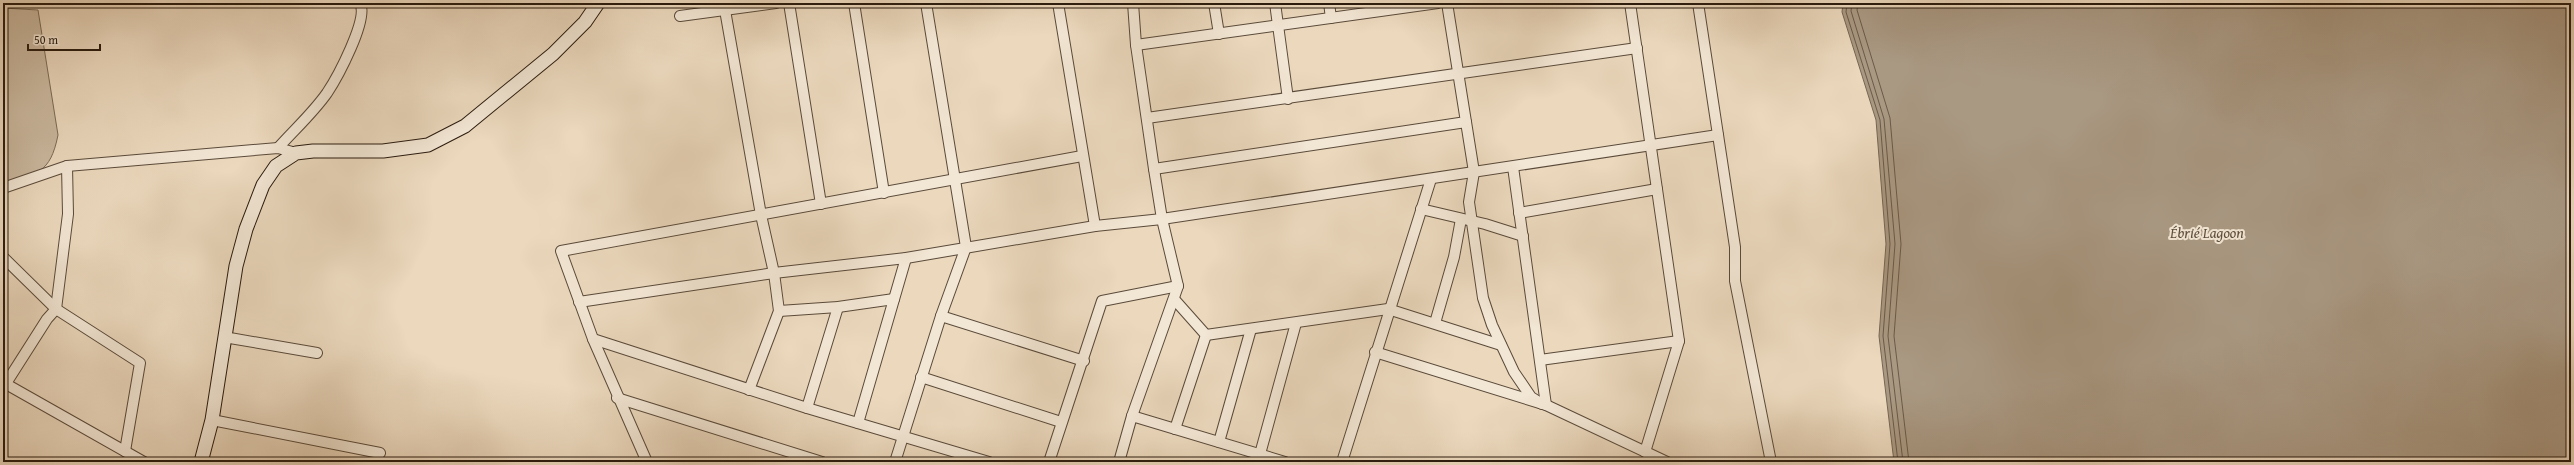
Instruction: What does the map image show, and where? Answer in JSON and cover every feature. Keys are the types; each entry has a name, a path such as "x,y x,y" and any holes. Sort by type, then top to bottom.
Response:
{"street":[{"path":"278,148 327,93 351,48 361,19 360,3"},
{"path":"201,462 212,420 236,266 246,229 263,185 276,166 296,153 313,150 383,151 428,145 466,126 536,68 585,22 598,3"},
{"path":"680,16 776,3"},
{"path":"789,3 821,204"},
{"path":"854,3 884,192"},
{"path":"895,462 941,316 966,247 926,3"},
{"path":"1058,3 1082,156 1095,226"},
{"path":"1123,461 1132,416 1178,286 1162,219 1154,169 1136,45 1133,3"},
{"path":"1214,3 1218,34"},
{"path":"1275,3 1288,99"},
{"path":"1329,3 1331,18"},
{"path":"1136,45 1331,18 1398,6 1438,3"},
{"path":"1435,323 1466,220 1474,172 1447,3"},
{"path":"1630,3 1679,341 1645,452"},
{"path":"1698,3 1735,247 1735,281 1771,462"},
{"path":"725,10 761,215 774,273 779,311 749,390"},
{"path":"1147,118 1459,75 1637,48"},
{"path":"1154,169 1466,122"},
{"path":"579,302 774,273 906,258 1095,226 1162,219 1718,135"},
{"path":"3,188 68,166 278,148 296,153"},
{"path":"656,462 646,460 617,398 593,339 561,251 1082,156"},
{"path":"68,166 68,214 56,309 47,319 4,386 144,462"},
{"path":"1513,167 1540,360 1544,405"},
{"path":"1342,462 1388,310 1431,179"},
{"path":"1519,213 1657,189"},
{"path":"1421,209 1523,236"},
{"path":"1466,220 1483,298 1501,345 1523,387 1531,397 1544,405 1667,462"},
{"path":"3,257 56,309 140,363 125,452"},
{"path":"858,423 906,258"},
{"path":"1049,462 1061,422 1084,361 1102,301 1178,286"},
{"path":"1174,298 1206,335"},
{"path":"779,311 838,307 894,299"},
{"path":"807,408 838,307"},
{"path":"1206,335 1388,310 1435,323 1501,345"},
{"path":"941,316 1084,361"},
{"path":"1260,454 1296,322"},
{"path":"1219,442 1251,329"},
{"path":"1176,429 1206,335"},
{"path":"224,337 317,353"},
{"path":"593,339 749,390 989,462"},
{"path":"1540,360 1679,341"},
{"path":"1375,352 1544,405"},
{"path":"921,377 1061,422"},
{"path":"617,398 822,462"},
{"path":"1132,416 1286,462"},
{"path":"212,420 380,453"}],"shaded area":[{"path":"3,8 38,10 58,135 51,158 46,165 33,174 3,186"}],"water":[{"name":"Ébrié Lagoon","path":"1843,3 2571,3 2571,462 1894,462 1879,336 1886,244 1876,120 1842,12"}]}
